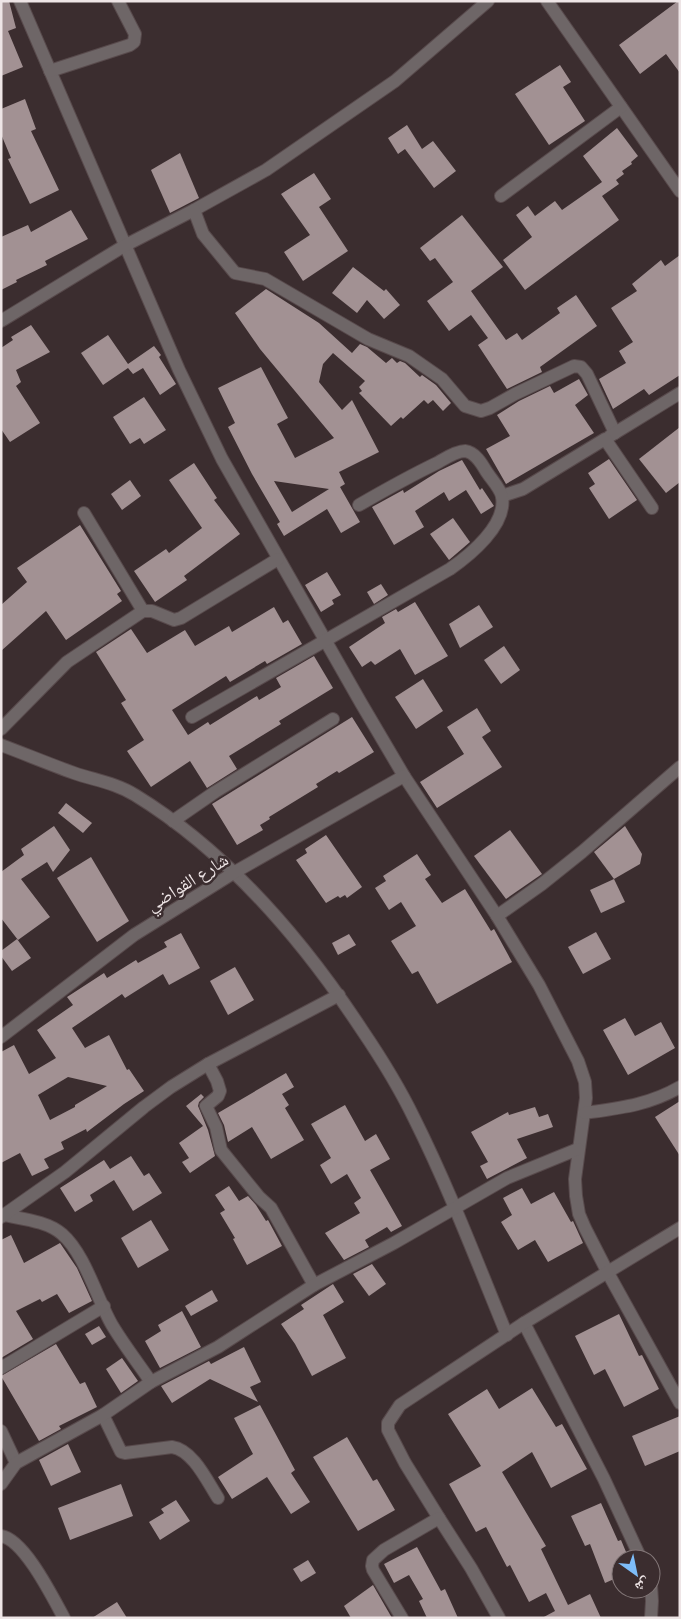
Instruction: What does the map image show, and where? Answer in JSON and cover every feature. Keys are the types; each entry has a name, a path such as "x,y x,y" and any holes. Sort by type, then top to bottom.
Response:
{"street":[{"path":"20,1 124,246 222,459 360,703 404,776 497,916 540,985 578,1061 586,1098 586,1113 578,1148 575,1179 579,1214 608,1273 680,1403"},
{"path":"50,70 130,45 134,42 135,34 118,1"},
{"path":"1,321 124,246 266,170 395,81 488,1"},
{"path":"547,1 680,191"},
{"path":"501,196 621,108"},
{"path":"194,210 204,234 235,273 265,279 368,339 409,356 442,379 465,406 482,411 574,366 581,368 587,374 610,436 652,508"},
{"path":"502,496 523,489 680,393"},
{"path":"192,717 426,584 465,558 495,525 499,517 502,496 481,463 473,454 464,451 454,454 411,476 359,505"},
{"path":"84,513 143,611"},
{"path":"1,729 67,662 143,611 152,611 174,620 181,618 278,559"},
{"path":"173,821 215,792 333,719"},
{"path":"1,745 74,773 114,785 133,794 173,821 235,872 300,944 340,996 385,1065 413,1116 440,1172 507,1335"},
{"path":"497,916 542,884 582,852 680,767"},
{"name":"شارع القواضي","path":"1,1037 134,935 235,872 404,776"},
{"path":"2,1216 64,1172 171,1087 208,1064 340,996"},
{"path":"208,1064 219,1085 220,1091 218,1096 206,1106 216,1128 221,1150 259,1197 271,1208 314,1285"},
{"path":"586,1113 636,1106 658,1099 680,1087"},
{"path":"1,1484 16,1463 103,1415 151,1382 218,1347 314,1285 454,1210 507,1178 578,1148"},
{"path":"2,1216 45,1224 61,1232 78,1254 111,1323 151,1382"},
{"path":"499,1618 471,1568 405,1464 388,1430 388,1422 400,1405 524,1323 680,1228"},
{"path":"1,1368 104,1306"},
{"path":"524,1323 604,1479 636,1549"},
{"path":"103,1415 121,1452 178,1448 188,1454 218,1498"},
{"path":"1,1431 16,1463"},
{"path":"402,1618 373,1570 372,1560 384,1550 439,1518"},
{"path":"1,1536 8,1537 29,1558 64,1618"},
{"path":"651,1618 652,1599"}],"building":[{"path":"1,1 9,1 16,28 8,31 23,67 1,76"},
{"path":"680,1 680,73 666,54 640,74 619,45"},
{"path":"560,65 571,82 563,87 585,121 549,145 515,94"},
{"path":"25,99 36,129 31,131 59,190 30,204 8,159 11,158 1,134 1,109"},
{"path":"407,125 422,149 433,141 456,171 434,188 405,149 398,154 388,138"},
{"path":"617,128 638,156 631,162 632,164 622,171 624,174 616,180 619,184 602,196 619,220 525,290 503,260 532,237 516,215 528,206 535,216 555,201 562,210 602,182 583,156"},
{"path":"180,153 199,198 170,213 151,170"},
{"path":"314,173 331,199 319,207 348,251 303,281 284,252 310,235 281,194"},
{"path":"71,210 88,239 45,261 47,265 16,280 17,282 1,290 1,237 28,225 31,232"},
{"path":"462,215 503,267 471,291 506,340 517,333 522,340 560,313 557,308 576,295 597,326 540,367 542,372 507,389 478,345 488,338 471,315 449,331 427,301 453,282 435,258 430,261 420,248"},
{"path":"680,255 680,375 649,395 644,389 613,409 599,379 626,363 619,351 633,342 611,308 637,291 632,284 661,260 665,266"},
{"path":"353,267 384,291 386,289 400,305 384,319 367,300 357,313 332,293"},
{"path":"266,289 319,323 352,353 360,344 367,347 386,363 392,358 397,363 400,361 405,363 420,377 422,375 436,385 451,403 443,411 433,400 428,404 424,400 403,419 401,417 391,426 359,393 362,391 359,387 365,381 333,353 323,364 319,382 342,410 352,400 379,452 339,472 345,484 340,487 360,522 341,533 327,509 284,536 277,524 280,522 252,474 228,427 235,423 218,388 261,367 288,418 277,424 295,458 334,438 260,349 235,313","holes":["274,481 329,489 292,512"]},
{"path":"31,325 50,352 16,370 21,382 16,386 40,423 10,442 1,429 1,348 13,340 11,337"},
{"path":"108,335 128,364 154,346 161,355 159,357 176,384 160,395 143,368 133,374 128,368 103,385 81,353"},
{"path":"579,379 588,395 575,405 594,433 506,484 486,449 510,436 497,415 519,401 550,386 554,393"},
{"path":"144,397 166,430 144,444 140,438 130,444 113,417"},
{"path":"680,427 680,482 666,493 639,459"},
{"path":"609,459 637,500 609,519 589,488 595,484 588,473"},
{"path":"462,460 480,490 482,488 494,506 481,514 466,490 449,501 444,492 415,511 424,527 394,545 372,507 403,490 404,493 439,471"},
{"path":"194,463 217,498 214,500 240,534 184,576 187,580 155,602 134,571 166,549 169,553 202,528 169,480"},
{"path":"130,480 141,496 122,510 111,494"},
{"path":"453,518 470,542 449,560 430,534"},
{"path":"80,525 121,591 117,594 122,601 66,640 46,611 1,651 1,605 27,582 17,568"},
{"path":"327,572 341,595 332,600 334,604 321,612 305,585"},
{"path":"381,584 388,595 374,604 367,592"},
{"path":"415,602 448,656 415,675 400,649 375,665 371,661 362,667 349,647 385,623 382,617 396,609 398,612"},
{"path":"479,605 493,627 460,648 449,624"},
{"path":"274,607 283,623 288,620 302,644 267,664 265,661 230,682 226,676 172,710 188,735 208,722 210,725 257,696 259,700 281,687 276,678 314,656 333,688 279,721 281,724 229,756 237,769 207,788 190,761 151,787 127,751 144,740 121,703 126,700 96,652 131,629 147,653 185,630 195,646 229,626 232,632"},
{"path":"504,646 520,670 501,684 484,660"},
{"path":"423,679 443,711 416,729 395,697"},
{"path":"477,708 491,731 482,737 502,767 437,808 420,782 464,754 447,727"},
{"path":"352,717 374,752 316,784 318,787 269,817 270,819 260,825 263,830 237,845 212,804"},
{"path":"66,803 92,823 83,833 58,813"},
{"path":"54,826 70,850 53,872 47,862 21,879 50,917 18,940 1,918 1,872 24,855 21,849"},
{"path":"625,826 642,854 640,864 614,879 594,852"},
{"path":"510,830 542,874 506,899 474,856"},
{"path":"326,835 362,887 347,898 345,895 340,898 338,896 326,903 296,860 307,853 305,849"},
{"path":"417,854 431,875 425,879 442,903 465,889 491,931 494,929 512,962 437,1004 418,971 412,974 391,941 416,926 401,902 389,910 375,888 386,881 383,876"},
{"path":"91,857 129,921 97,942 57,878"},
{"path":"614,879 625,902 601,913 590,890"},
{"path":"596,932 611,959 583,974 568,947"},
{"path":"181,933 200,968 169,985 163,974 125,998 122,994 72,1028 85,1048 109,1035 127,1070 129,1069 144,1091 87,1132 86,1129 61,1142 64,1149 44,1159 49,1168 32,1176 20,1153 1,1163 1,1052 14,1045 29,1074 56,1058 37,1030 73,1005 67,997 104,973 107,978 136,960 138,963 167,947 164,942","holes":["68,1077 107,1086 75,1105 75,1107 50,1120 38,1095"]},
{"path":"349,934 356,945 338,955 332,943"},
{"path":"17,939 31,958 12,971 1,956 1,951"},
{"path":"235,967 254,1000 228,1015 210,981"},
{"path":"625,1018 635,1036 661,1022 675,1048 628,1075 603,1030"},
{"path":"286,1073 294,1087 282,1094 289,1105 285,1108 304,1140 271,1159 252,1127 228,1142 224,1125 218,1113"},
{"path":"201,1094 204,1097 198,1106 208,1130 215,1156 190,1173 182,1162 189,1158 179,1143 203,1126 186,1106"},
{"path":"680,1101 680,1156 655,1117"},
{"path":"345,1105 365,1141 376,1134 390,1159 370,1170 402,1226 391,1232 387,1227 365,1240 369,1247 344,1260 325,1233 360,1213 354,1203 361,1198 347,1174 331,1184 320,1165 331,1158 311,1124"},
{"path":"535,1107 539,1117 548,1114 553,1127 517,1139 527,1158 487,1179 480,1166 488,1162 471,1132 508,1112 509,1115"},
{"path":"131,1156 144,1176 149,1173 162,1193 133,1211 114,1180 90,1195 93,1201 75,1212 60,1188 104,1160 110,1169"},
{"path":"229,1186 239,1201 248,1196 256,1205 266,1221 268,1220 282,1246 247,1265 233,1239 235,1238 220,1213 225,1210 215,1195"},
{"path":"522,1188 531,1204 554,1192 571,1222 573,1221 583,1243 548,1262 535,1240 518,1250 501,1222 512,1215 503,1198"},
{"path":"151,1220 169,1250 138,1268 121,1238"},
{"path":"11,1235 24,1263 60,1243 77,1268 92,1301 69,1313 57,1294 42,1302 40,1299 16,1311 33,1339 1,1358 1,1240"},
{"path":"372,1264 386,1284 369,1296 353,1274"},
{"path":"333,1284 344,1302 323,1315 346,1358 312,1376 295,1344 281,1324 304,1309 301,1305"},
{"path":"212,1290 218,1301 191,1316 185,1306"},
{"path":"182,1311 201,1347 160,1368 145,1341 161,1331 158,1325"},
{"path":"619,1314 639,1356 642,1355 659,1389 624,1407 605,1369 594,1375 575,1336"},
{"path":"99,1326 106,1337 92,1345 85,1334"},
{"path":"56,1344 80,1384 85,1382 97,1407 59,1426 61,1429 39,1441 1,1376"},
{"path":"244,1347 261,1382 250,1387 258,1402 210,1379 172,1403 161,1386 209,1361 211,1364"},
{"path":"122,1358 138,1381 121,1393 106,1369"},
{"path":"532,1388 556,1427 562,1424 587,1469 551,1488 532,1452 502,1472 546,1546 541,1549 568,1605 590,1594 601,1618 542,1618 555,1611 546,1593 529,1602 510,1565 507,1567 486,1527 476,1532 449,1484 481,1466 448,1414 487,1389 499,1409"},
{"path":"260,1405 295,1470 291,1473 310,1502 291,1514 267,1477 232,1499 218,1477 253,1454 234,1418"},
{"path":"680,1416 680,1451 645,1466 632,1436"},
{"path":"347,1437 373,1481 377,1479 395,1510 358,1531 313,1457"},
{"path":"68,1444 81,1472 51,1486 39,1460"},
{"path":"121,1484 133,1516 70,1540 58,1508"},
{"path":"176,1500 190,1521 160,1540 149,1522 164,1513 161,1509"},
{"path":"601,1503 618,1541 621,1540 625,1549 611,1549 611,1580 605,1583 590,1544 585,1546 571,1516"},
{"path":"417,1547 441,1591 445,1589 458,1618 427,1618 419,1601 423,1599 409,1575 394,1583 384,1564"},
{"path":"308,1560 316,1573 301,1582 293,1569"},
{"path":"373,1585 392,1618 351,1618 344,1606"},
{"path":"117,1602 127,1618 92,1618"}]}
